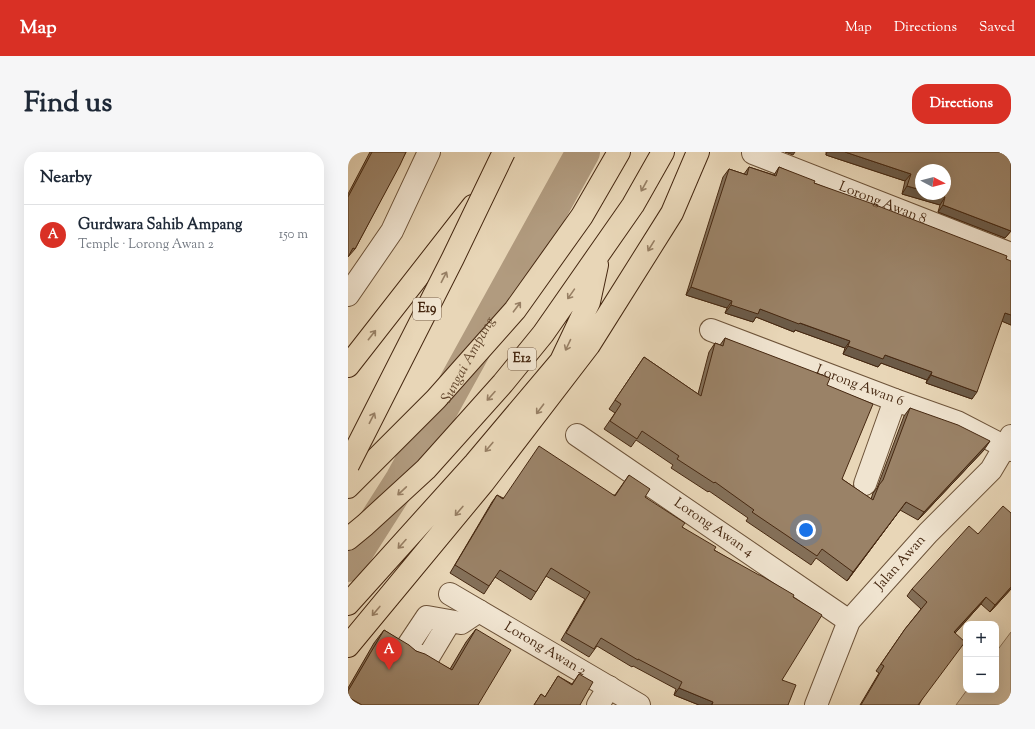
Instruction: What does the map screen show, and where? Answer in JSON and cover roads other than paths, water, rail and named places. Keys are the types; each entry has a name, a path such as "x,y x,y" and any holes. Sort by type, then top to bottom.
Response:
{"highway":[{"name":"E19","path":"348,465 453,258 504,152"},
{"path":"348,366 515,152"},
{"name":"E12","path":"348,487 436,399 516,310 582,216 619,152"},
{"name":"E12","path":"348,538 365,525 426,469 498,388 543,334 599,256 633,205 663,152"},
{"path":"348,646 484,482 589,345 672,213 698,152"},
{"path":"348,604 475,463 561,361 589,302 599,256"},
{"path":"348,459 436,399"}],"street":[{"path":"348,295 392,231 429,152"},
{"name":"Lorong Awan 8","path":"753,154 1011,254"},
{"name":"Lorong Awan 6","path":"711,330 957,422 1009,445"},
{"path":"865,484 895,400"},
{"name":"Lorong Awan 4","path":"577,435 849,621"},
{"name":"Jalan Awan","path":"816,705 849,621 928,533 991,470 1009,445"},
{"name":"Lorong Awan 2","path":"450,594 479,611 603,696 639,705"},
{"path":"450,621 462,623 479,611"}],"waterway":[{"name":"Sungai Ampang","path":"348,565 402,480 583,152"}],"place":[{"name":"Gurdwara Sahib Ampang","path":"389,670"}]}
